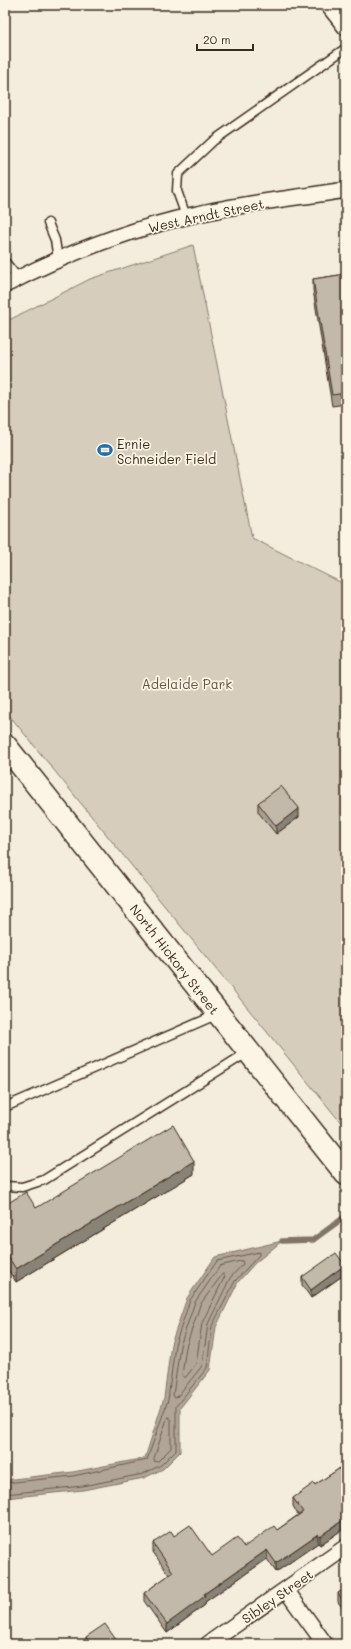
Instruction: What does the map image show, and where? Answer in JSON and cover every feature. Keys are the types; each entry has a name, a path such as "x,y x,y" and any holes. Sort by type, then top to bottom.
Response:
{"street":[{"path":"328,5 346,28"},
{"name":"West Arndt Street","path":"12,281 58,258 155,224 186,216 346,190"},
{"name":"North Hickory Street","path":"5,745 346,1174"},
{"name":"Sibley Street","path":"208,1644 346,1547"},
{"path":"286,1590 325,1644"}],"lane":[{"path":"186,216 177,191 178,174 213,141 346,48"},
{"path":"48,223 55,240 58,258"},
{"path":"5,262 12,281"},
{"path":"5,1107 219,1014"},
{"path":"5,1186 22,1187 44,1180 249,1052"}],"green space":[{"name":"Adelaide Park","path":"193,245 252,538 346,585 346,1129 5,710 5,322 90,279"}],"water":[{"path":"282,1241 255,1263 238,1282 216,1327 210,1370 180,1408 180,1452 163,1469 144,1478 83,1490 5,1498 5,1480 73,1472 145,1458 164,1398 171,1344 187,1298 215,1257"}],"building":[{"path":"346,274 346,393 332,395 313,279"},
{"path":"281,786 299,808 276,826 258,803"},
{"path":"5,815 8,844 5,844"},
{"path":"173,1125 194,1161 16,1269 5,1252 5,1205 26,1192 36,1208"},
{"path":"336,1253 345,1265 311,1290 302,1277"},
{"path":"346,1464 346,1518 320,1536 318,1534 276,1563 267,1550 204,1594 205,1596 167,1624 144,1593 173,1572 153,1543 171,1531 174,1536 190,1525 212,1556 237,1538 244,1547 274,1526 277,1530 303,1512 293,1498 314,1483 315,1485"},
{"path":"346,1588 346,1605 338,1593"},
{"path":"105,1624 119,1644 88,1644 90,1643 86,1637"}],"waterway":[{"path":"282,1241 313,1240 346,1216"}],"place":[{"name":"Ernie Schneider Field","path":"105,450"}]}
